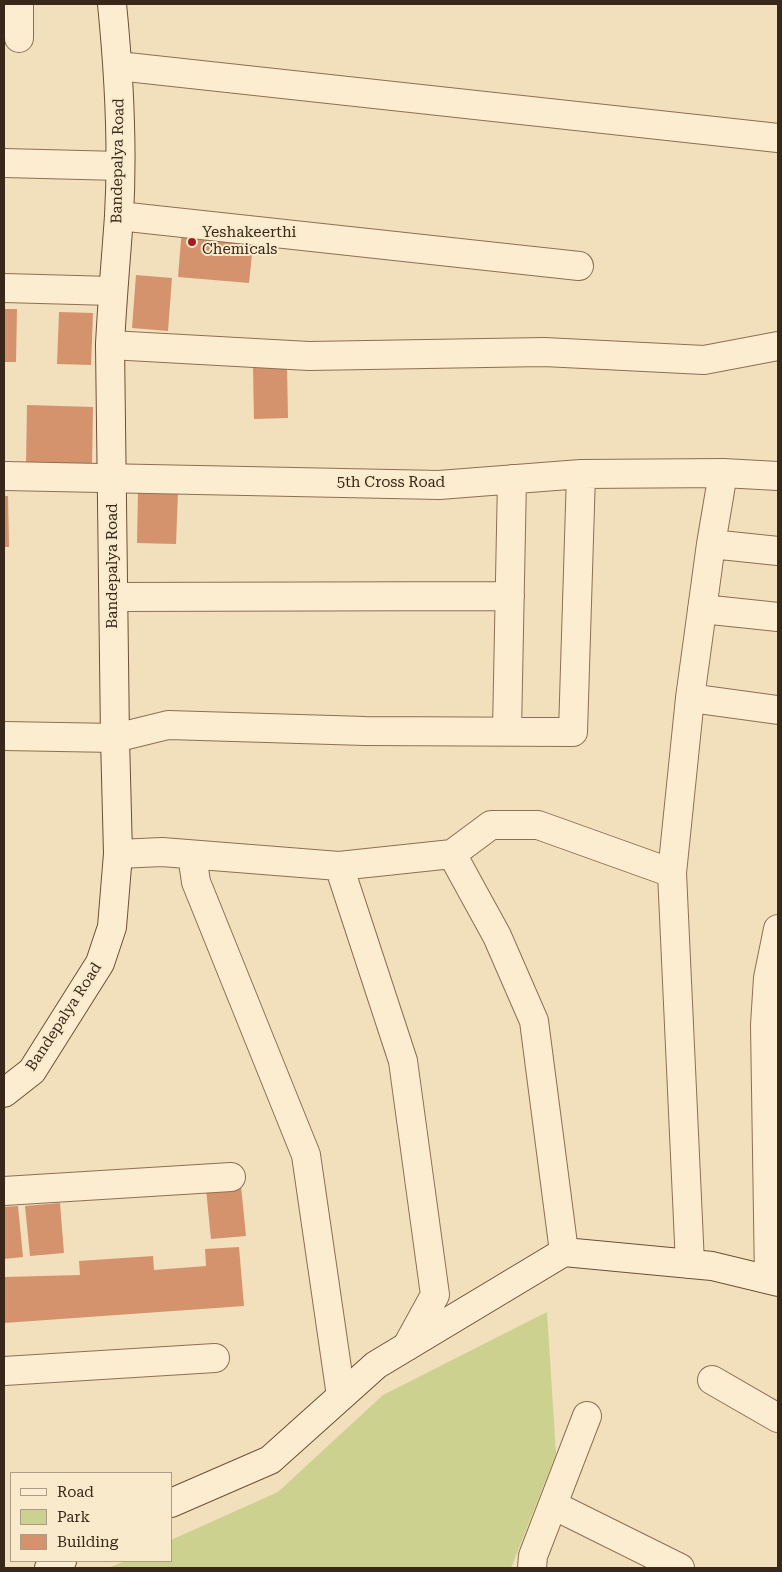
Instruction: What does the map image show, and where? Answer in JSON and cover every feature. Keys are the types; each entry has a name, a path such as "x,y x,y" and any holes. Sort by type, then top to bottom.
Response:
{"street":[{"path":"19,4 19,38"},
{"name":"Bandepalya Road","path":"4,1092 32,1071 100,963 112,927 118,854 110,345 112,291 119,216 120,166 118,66 112,4"},
{"path":"118,66 778,138"},
{"path":"4,163 120,166"},
{"path":"119,216 579,266"},
{"path":"4,288 112,291"},
{"path":"110,345 309,356 544,352 704,360 778,346"},
{"path":"690,1264 672,873 690,698 711,544 723,473"},
{"name":"5th Cross Road","path":"4,476 438,485 581,474 723,473 778,476"},
{"path":"4,736 115,738 168,725 365,731 573,732 581,474"},
{"path":"507,731 512,479"},
{"path":"711,544 778,551"},
{"path":"114,596 510,596"},
{"path":"702,609 778,618"},
{"path":"690,698 778,710"},
{"path":"118,854 162,852 339,866 452,854 491,825 538,825 672,873"},
{"path":"452,854 497,936 534,1021 564,1252"},
{"path":"192,855 196,882 306,1155 341,1396"},
{"path":"339,866 403,1061 435,1295 407,1346"},
{"path":"172,1503 270,1460 376,1365 564,1252 712,1266 774,1280 765,1025 768,978 778,929"},
{"path":"4,1191 231,1177"},
{"path":"4,1371 215,1358"},
{"path":"712,1380 778,1418"},
{"path":"532,1568 533,1556 588,1416"},
{"path":"553,1505 680,1568"},
{"path":"49,1568 60,1562"}],"green space":[{"path":"547,1312 556,1454 511,1568 108,1568 123,1562 172,1562 172,1540 278,1492 383,1395"}],"building":[{"path":"182,228 254,234 249,283 178,277"},
{"path":"136,275 172,278 168,331 132,328"},
{"path":"4,309 17,309 16,362 4,362"},
{"path":"59,312 93,313 91,365 57,364"},
{"path":"287,367 288,418 254,419 253,368"},
{"path":"27,405 93,407 92,466 26,465"},
{"path":"138,492 178,493 176,544 137,543"},
{"path":"4,496 8,496 9,547 4,547"},
{"path":"241,1186 246,1236 211,1239 206,1189"},
{"path":"60,1203 64,1253 30,1256 25,1206"},
{"path":"18,1206 23,1257 4,1259 4,1207"},
{"path":"239,1247 244,1306 4,1323 4,1277 80,1275 79,1261 153,1256 154,1270 206,1266 205,1249"}],"place":[{"name":"Yeshakeerthi Chemicals","path":"192,242"}]}
